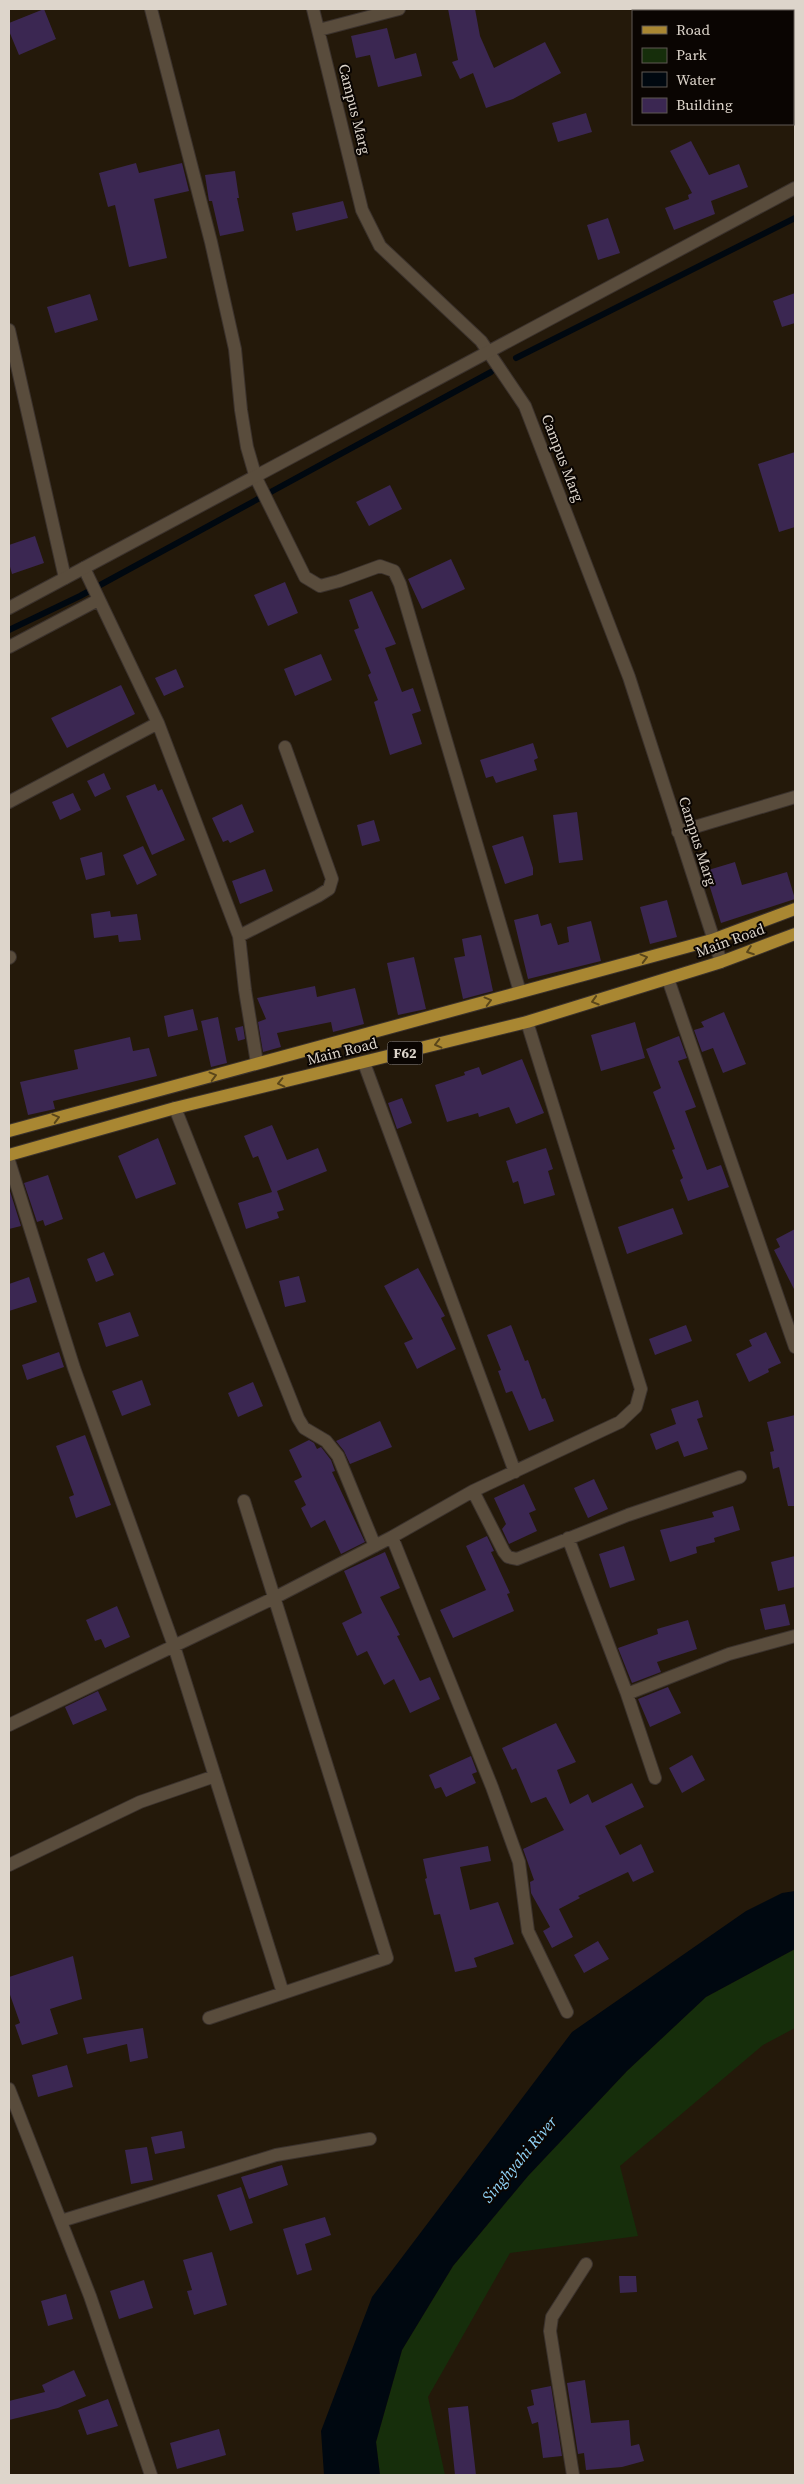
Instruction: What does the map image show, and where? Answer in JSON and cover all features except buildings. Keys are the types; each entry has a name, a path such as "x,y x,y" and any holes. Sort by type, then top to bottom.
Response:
{"main road":[{"name":"Main Road","path":"9,1131 712,940 795,909"},
{"name":"Main Road","path":"9,1155 175,1108 527,1022 721,962 795,934"}],"street":[{"path":"151,9 216,261 235,349 241,410 247,446 256,478 305,577 320,586 380,566 394,571 400,584 520,992"},
{"name":"Campus Marg","path":"313,9 362,210 369,228 380,246 481,341 525,406 630,677 712,940 721,962"},
{"path":"319,30 399,9"},
{"path":"9,608 65,578 86,573 256,478 795,188"},
{"path":"9,330 11,354 65,578"},
{"path":"86,573 158,723 239,936 245,990 257,1064"},
{"path":"9,647 97,597"},
{"path":"9,802 158,723"},
{"path":"239,936 318,896 329,889 332,879 286,747"},
{"path":"678,832 795,797"},
{"path":"668,979 795,1347"},
{"path":"9,1725 274,1598 392,1537 473,1491 620,1422 636,1407 640,1389 527,1022"},
{"path":"364,1063 515,1472"},
{"path":"175,1108 298,1418 312,1434 326,1441 333,1448 375,1546"},
{"path":"9,1161 74,1368 174,1646 283,1993"},
{"path":"473,1491 508,1557 517,1558 628,1515 740,1477"},
{"path":"209,2018 387,1958 244,1501"},
{"path":"392,1537 489,1778 519,1862 528,1931 567,2012"},
{"path":"568,1538 627,1694 655,1778"},
{"path":"627,1694 729,1654 795,1636"},
{"path":"9,1865 140,1802 215,1776"},
{"path":"9,2089 11,2104 61,2221 90,2296 151,2475"},
{"path":"61,2221 276,2155 370,2139"},
{"path":"573,2475 550,2331 552,2317 586,2264"}],"green space":[{"path":"795,1949 795,2028 763,2045 620,2166 638,2236 510,2253 428,2397 445,2475 380,2475 376,2442 402,2350 453,2266 528,2176 627,2071 706,1997"}],"water":[{"name":"Singhyahi River","path":"795,1891 795,1949 706,1997 627,2071 528,2176 453,2266 402,2350 376,2442 380,2475 324,2475 321,2431 372,2297 572,2032 746,1911 782,1893"}],"waterway":[{"path":"516,358 795,218"},
{"path":"9,630 80,596 491,372"}]}
